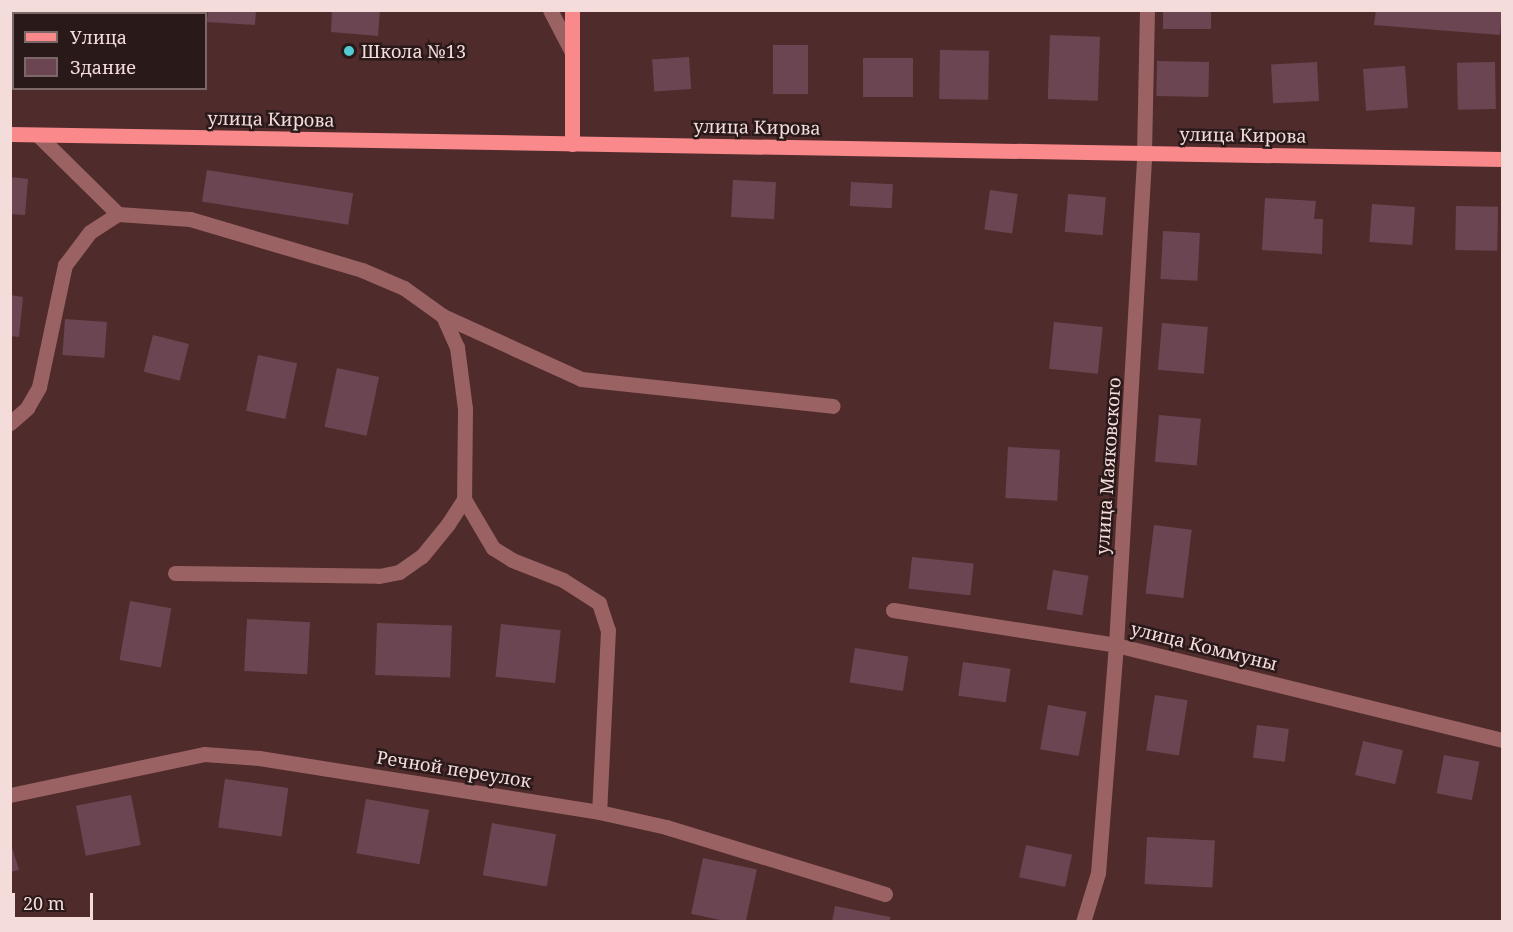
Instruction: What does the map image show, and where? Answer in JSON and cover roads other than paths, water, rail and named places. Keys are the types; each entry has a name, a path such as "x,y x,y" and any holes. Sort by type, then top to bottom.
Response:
{"main road":[{"path":"572,10 572,144"},
{"name":"улица Кирова","path":"10,134 1503,159"}],"street":[{"path":"549,10 572,52"},
{"name":"улица Маяковского","path":"1083,921 1098,873 1116,645 1144,153 1147,10"},
{"path":"38,135 118,214"},
{"path":"10,423 27,408 39,387 65,265 90,232 118,214 190,219 362,270 404,288 443,316 581,379 833,406"},
{"path":"443,316 457,346 465,409 464,500 493,548 512,560 563,580 599,603 608,630 599,812"},
{"path":"175,573 379,576 399,572 422,556 464,500"},
{"name":"улица Коммуны","path":"893,610 1116,645 1503,740"},
{"name":"Речной переулок","path":"10,795 204,754 258,758 599,812 666,827 885,894"}],"place":[{"name":"Школа №13","path":"349,51"}]}
